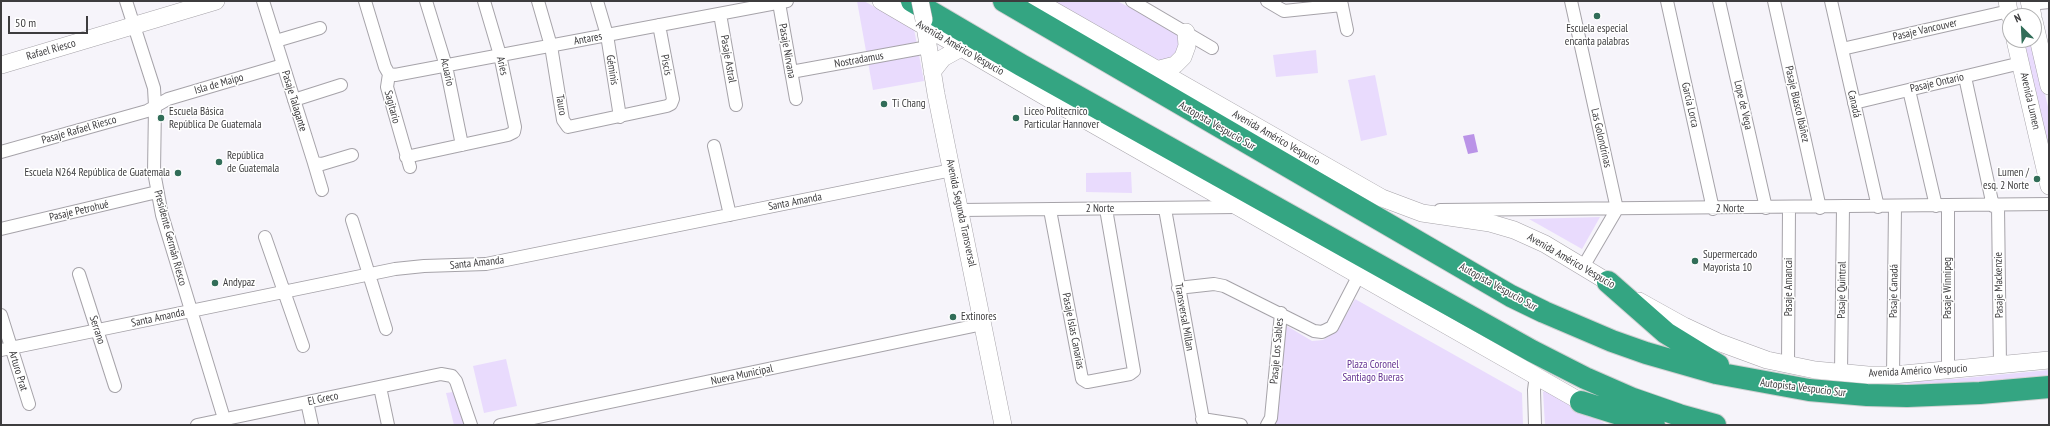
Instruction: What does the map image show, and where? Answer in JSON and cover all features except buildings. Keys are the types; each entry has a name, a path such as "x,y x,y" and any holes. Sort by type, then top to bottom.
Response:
{"highway":[{"name":"Autopista Vespucio Sur","path":"1004,1 1518,299 1578,327 1646,353 1688,366 1752,381 1809,390 1887,396 1980,393 2049,387"},
{"path":"906,5 1028,68 1532,351 1585,378 1633,399 1679,415 1716,425"},
{"path":"1608,282 1676,341 1718,365 1752,381"},
{"path":"1581,402 1654,425"}],"main road":[{"name":"Rafael Riesco","path":"1,65 216,1"},
{"name":"Avenida Américo Vespucio","path":"881,1 906,5 924,24 961,48 1581,402 1626,425"},
{"name":"Avenida Segunda Transversal","path":"920,1 932,72 961,210 1003,425"},
{"name":"Avenida Américo Vespucio","path":"1037,1 1368,191 1410,210 1433,216 1474,220 1502,226 1534,238 1698,333 1745,353 1788,365 1841,373 1893,375 2049,360"},
{"path":"1156,70 1175,65 1183,57 1187,46 1186,32"},
{"path":"932,72 944,58 961,48"},
{"name":"Avenida Lumen","path":"2018,48 2049,184"},
{"name":"Avenida Lumen","path":"2040,48 2049,86"}],"street":[{"name":"Presidente Germán Riesco","path":"126,1 152,84 155,106 154,172 157,192 171,248 225,422"},
{"name":"Pasaje Talagante","path":"263,1 322,190"},
{"name":"Sagitario","path":"365,1 385,67 389,74 387,87 408,162 462,145"},
{"name":"Acuario","path":"426,1 446,66 462,145"},
{"name":"Aries","path":"462,145 508,136 514,132 515,127 500,56 484,1"},
{"name":"Tauro","path":"538,1 551,46 563,120 566,126 572,127 671,104"},
{"name":"Géminis","path":"597,1 607,35 620,116"},
{"path":"1132,1 1212,48"},
{"path":"1267,1 1284,11 1342,3 1347,30"},
{"name":"Las Golondrinas","path":"1571,1 1617,209"},
{"name":"García Lorca","path":"1666,1 1713,209"},
{"name":"Lope de Vega","path":"1719,1 1766,208"},
{"name":"Pasaje Blasco Ibáñez","path":"1774,1 1820,208"},
{"name":"Canadá","path":"1831,1 1878,207"},
{"name":"Antares","path":"389,74 395,75 446,66 783,2"},
{"name":"Pasaje Nirvana","path":"783,2 791,72 796,99"},
{"path":"2031,7 2049,2"},
{"name":"Pasaje Vancouver","path":"1842,49 2002,10"},
{"name":"Pasaje Astral","path":"720,14 736,105"},
{"name":"Piscis","path":"659,25 673,99 671,104"},
{"path":"276,41 320,28"},
{"name":"Nostradamus","path":"791,72 928,47"},
{"name":"Pasaje Ontario","path":"1854,103 2021,63"},
{"name":"Isla de Maipo","path":"155,106 168,99 283,65"},
{"name":"Pasaje Mackenzie","path":"1965,77 1995,206 2000,365"},
{"path":"294,100 341,85"},
{"name":"Pasaje Winnipeg","path":"1909,90 1942,206 1948,370"},
{"name":"Pasaje Rafael Riesco","path":"1,152 147,111 155,106"},
{"path":"714,146 730,215"},
{"path":"314,163 322,164 352,155"},
{"name":"Santa Amanda","path":"6,349 369,274 409,267 486,264 952,170"},
{"name":"Pasaje Petrohué","path":"1,229 157,192"},
{"name":"2 Norte","path":"1410,210 1843,208 2049,204"},
{"name":"2 Norte","path":"961,210 1165,209 1239,207"},
{"name":"Pasaje Canadá","path":"1893,375 1895,207"},
{"name":"Pasaje Amancai","path":"1788,365 1789,208"},
{"name":"Pasaje Quintral","path":"1841,373 1843,208"},
{"name":"Pasaje Islas Canarias","path":"1050,210 1082,379 1087,382 1130,374 1134,371 1106,209"},
{"name":"Transversal Millan","path":"1165,209 1203,422"},
{"path":"1583,267 1617,209"},
{"path":"352,220 386,329"},
{"path":"265,237 303,346"},
{"name":"Serrano","path":"79,274 115,386"},
{"path":"1281,314 1318,332 1329,330 1334,324 1359,275"},
{"name":"Pasaje Los Sables","path":"1178,288 1214,284 1224,286 1281,314 1271,418 1267,425"},
{"name":"Arturo Prat","path":"1,315 6,349 29,404"},
{"name":"Nueva Municipal","path":"500,425 983,324"},
{"name":"El Greco","path":"197,425 225,422 308,402 441,374 454,378 458,385 470,425"},
{"path":"1535,425 1534,390 1536,375"},
{"path":"380,387 388,425"},
{"path":"308,402 312,425"},
{"path":"1203,422 1241,425"}],"green space":[{"path":"857,1 864,1 914,29 924,81 873,90"},
{"path":"1047,1 1117,1 1176,31 1180,42 1178,53 1160,64"},
{"path":"2024,48 2034,48 2049,111 2049,157"},
{"path":"1316,50 1318,73 1276,77 1273,55"},
{"path":"1375,75 1387,135 1361,141 1348,80"},
{"path":"1131,172 1132,193 1086,192 1086,173"},
{"path":"1600,217 1582,249 1529,219"},
{"name":"Plaza Coronel Santiago Bueras","path":"1355,299 1522,393 1523,425 1274,425 1282,323 1312,341 1323,340 1337,331"},
{"path":"506,359 517,406 484,413 473,366"},
{"path":"2049,370 2049,382 1967,388 1872,384 1954,379"},
{"path":"1549,389 1607,425 1545,425 1543,392"},
{"path":"453,392 464,425 454,425 446,393"}],"shaded area":[{"path":"1474,134 1478,152 1468,154 1463,136"}],"place":[{"name":"Escuela especial encanta palabras","path":"1597,16"},
{"name":"Ti Chang","path":"884,104"},
{"name":"Escuela Básica República De Guatemala","path":"161,118"},
{"name":"Liceo Politecnico Particular Hannover","path":"1016,118"},
{"name":"República de Guatemala","path":"219,162"},
{"name":"Escuela N264 República de Guatemala","path":"178,173"},
{"name":"Lumen / esq. 2 Norte","path":"2037,179"},
{"name":"Supermercado Mayorista 10","path":"1695,261"},
{"name":"Andypaz","path":"215,283"},
{"name":"Extinores","path":"953,317"}]}
